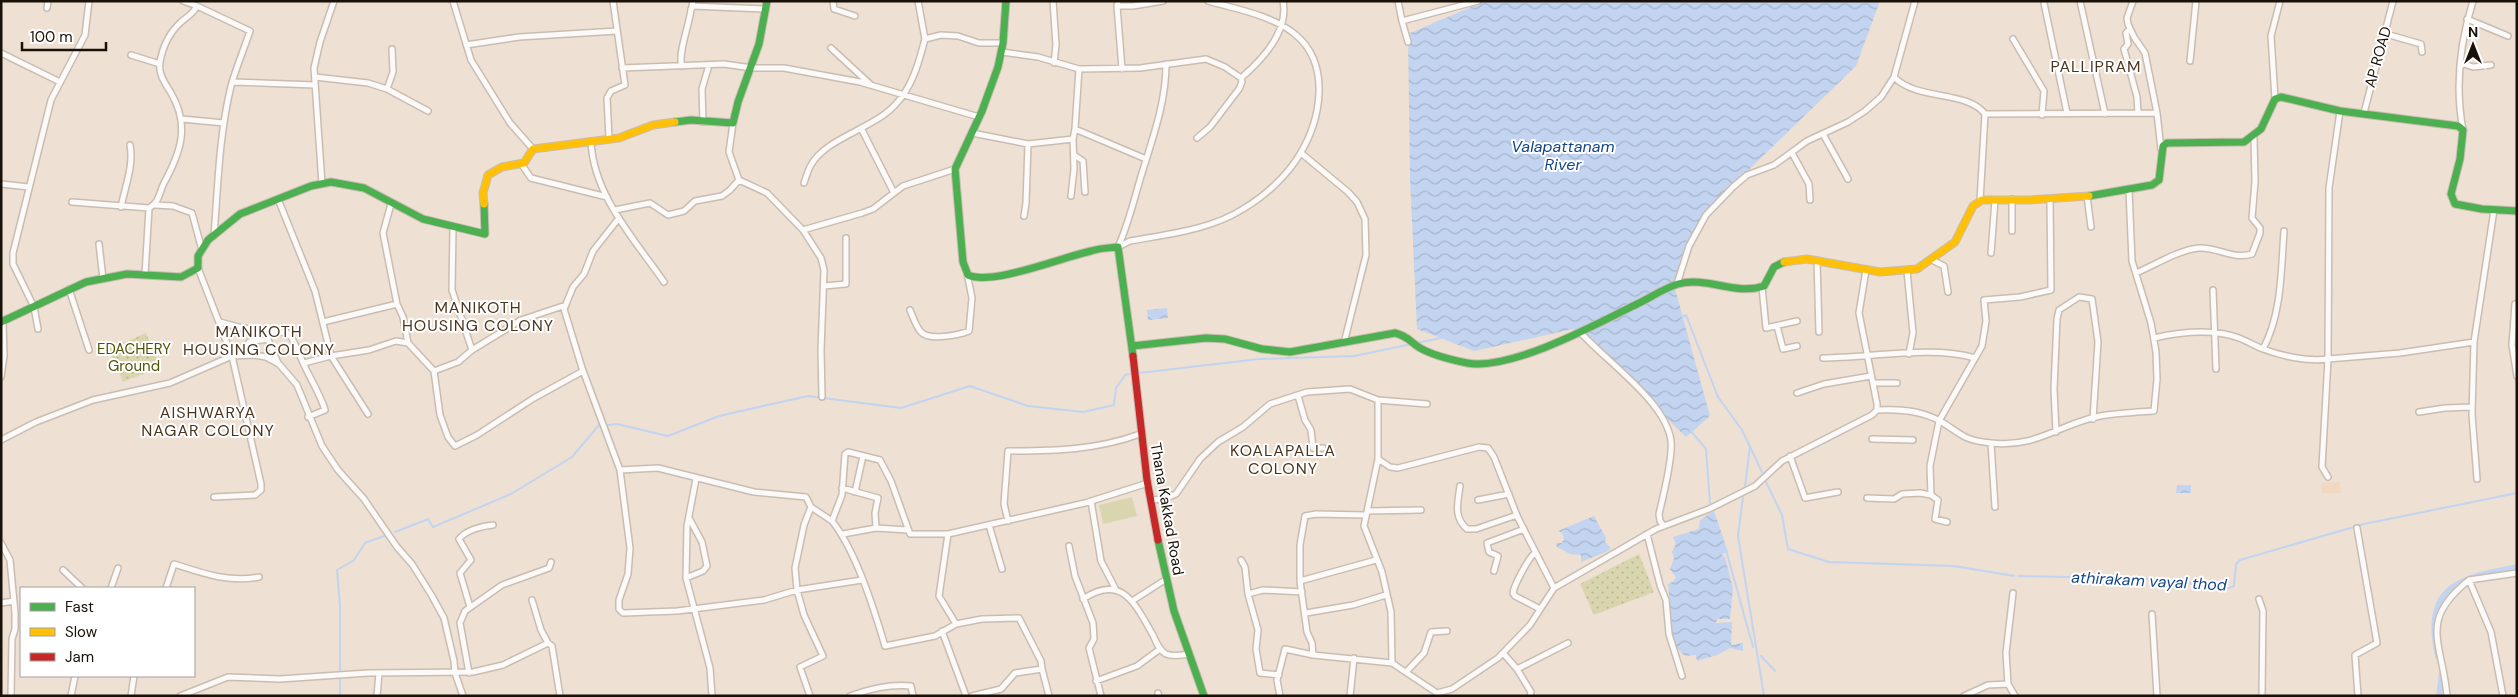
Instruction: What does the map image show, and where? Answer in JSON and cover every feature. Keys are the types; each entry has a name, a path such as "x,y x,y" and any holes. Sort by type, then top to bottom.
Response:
{"main road":[{"path":"1006,1 1002,52 979,117 955,169 962,257 968,275 976,279 1015,272 1093,250 1118,247 1132,346 1200,338 1225,340 1262,349 1290,352 1394,333 1406,336 1418,347 1430,353 1479,365 1527,353 1574,336 1677,284 1690,282 1714,283 1743,289 1762,287 1768,282 1774,267 1779,263 1794,260 1817,260 1866,270 1907,271 1923,266 1955,242 1973,206 1980,201 2087,196 2152,185 2159,180 2161,149 2167,143 2244,142 2254,138 2264,126 2275,99 2293,99 2340,111 2452,124 2463,130 2460,159 2451,194 2455,204 2494,210 2517,211"},
{"path":"2,321 86,282 128,274 181,277 198,268 198,256 202,250 214,236 240,214 311,186 331,182 364,188 391,204 423,219 453,228 485,234 483,193 488,175 502,166 522,165 528,162 533,148 562,147 609,138 619,138 654,125 691,120 733,123 738,102 760,44 766,5"},
{"name":"Thana Kakkad Road","path":"1132,346 1140,434 1165,580 1204,696"}],"street":[{"path":"47,8 48,1"},
{"path":"38,329 34,307 13,264 29,187 51,100 85,35 89,1"},
{"path":"183,1 250,31 232,82 224,123 217,172 214,236"},
{"path":"322,184 315,77 320,42 334,1"},
{"path":"453,1 471,60 510,123 533,148"},
{"path":"609,138 607,98 610,91 625,85 613,1"},
{"path":"832,1 834,9 855,16"},
{"path":"804,183 811,164 825,149 862,130 895,106 904,94 918,67 925,39 918,1"},
{"path":"1053,1 1056,45 1054,63"},
{"path":"1122,70 1118,4 1133,6 1163,1"},
{"path":"1118,247 1130,242 1217,223 1235,214 1267,192 1288,172 1301,154 1317,112 1320,84 1312,56 1297,36 1282,26 1251,13 1208,1"},
{"path":"1240,78 1251,69 1282,26 1283,1"},
{"path":"1398,1 1408,42"},
{"path":"1402,21 1478,1"},
{"path":"1677,284 1688,246 1706,215 1747,175 1774,165 1823,134 1865,111 1881,97 1894,77 1915,1"},
{"path":"2080,1 2105,114"},
{"path":"2133,1 2127,18 2130,30 2145,53 2157,112 2161,149"},
{"path":"2190,61 2196,1"},
{"path":"2275,99 2270,36 2280,1"},
{"name":"AP ROAD","path":"2364,113 2376,58 2386,34 2393,1"},
{"path":"2463,130 2458,97 2467,19 2473,1"},
{"path":"2044,3 2067,114"},
{"path":"682,66 680,62 693,4 766,5"},
{"path":"155,205 180,147 184,124 176,102 160,75 160,64 168,36 197,6"},
{"path":"2467,19 2508,36"},
{"path":"2130,30 2126,33 2128,44 2124,49 2137,97 2138,113"},
{"path":"466,45 502,38 617,31"},
{"path":"2386,34 2421,44 2422,52"},
{"path":"925,39 941,35 958,36 979,43 1003,43"},
{"path":"2013,39 2044,91 2042,115"},
{"path":"830,48 871,86"},
{"path":"388,89 393,72 392,49"},
{"path":"1002,52 1038,57 1079,69 1122,70 1206,59 1225,67 1240,78 1242,82 1239,89 1210,127 1197,138"},
{"path":"1,53 60,82"},
{"path":"131,55 160,64"},
{"path":"2461,63 2473,67 2491,65"},
{"path":"1118,247 1129,222 1164,99 1166,64"},
{"path":"622,68 708,65 784,68 904,94 979,117"},
{"path":"703,122 702,89 708,65"},
{"path":"1071,196 1074,155 1072,139 1075,128 1079,69"},
{"path":"315,77 349,79 388,89 428,111"},
{"path":"1894,77 1913,89 1969,103 1981,108 1985,114 1980,201"},
{"path":"232,82 316,84"},
{"path":"2328,477 2322,468 2328,359 2329,188 2340,111"},
{"path":"1985,114 2042,115 2157,112"},
{"path":"182,119 224,123"},
{"path":"733,123 729,152 739,180 767,193 803,230 821,258 824,270 821,350 822,397"},
{"path":"1075,128 1146,159"},
{"path":"862,130 894,193"},
{"path":"972,133 1028,144 1072,139"},
{"path":"1823,134 1848,179"},
{"path":"2136,273 2197,248 2228,253 2233,256 2252,254 2260,233 2260,228 2252,218 2255,182 2254,138"},
{"path":"591,141 592,153 614,210 664,282"},
{"path":"1024,216 1028,144"},
{"path":"121,207 128,171 132,162 130,145"},
{"path":"1792,153 1808,184 1810,200"},
{"path":"1301,154 1348,192 1357,202 1365,219 1366,255 1344,343"},
{"path":"1074,155 1083,161 1085,192"},
{"path":"522,165 532,178 607,196"},
{"path":"803,230 873,209 903,186 955,169"},
{"path":"614,210 650,203 668,215 676,214 695,201 726,194 739,180"},
{"path":"1,184 29,187"},
{"path":"1876,410 1914,411 1940,421 1964,438 1991,443 2022,444 2093,418 2154,411 2157,380 2154,338 2131,253 2129,190"},
{"path":"2087,196 2091,227"},
{"path":"278,199 315,292 331,356 368,414"},
{"path":"2012,199 2012,230"},
{"path":"1931,495 1930,466 1940,421 1982,346 1986,322 1984,300 2012,296 2020,297 2051,290 2050,199"},
{"path":"1991,253 1995,200"},
{"path":"72,202 121,207 149,208 155,205 173,206 192,213 202,250"},
{"path":"391,204 383,233 397,304 403,317 408,344"},
{"path":"145,275 149,208"},
{"path":"2478,478 2472,407 2474,342 2494,210"},
{"path":"619,218 593,251 584,274 573,287 564,309 583,371 620,470 630,548 628,574 620,600 620,608 623,613 764,600 797,590 862,580"},
{"path":"453,228 452,290 472,350"},
{"path":"2263,349 2271,334 2276,310 2284,231"},
{"path":"824,286 846,284 846,238"},
{"path":"99,244 103,279"},
{"path":"1817,260 1819,332"},
{"path":"1932,260 1944,266 1948,292"},
{"path":"198,268 235,355 262,490 255,495 214,497"},
{"path":"1280,696 1278,680 1285,649 1313,655 1392,663 1407,671 1434,695 1452,689 1502,653 1530,625 1554,588 1647,534 1708,509 1755,486 1790,456 1872,415 1876,410 1873,383 1866,356 1859,313 1866,270"},
{"path":"1907,271 1913,333 1909,354"},
{"path":"910,310 920,332 924,335 945,336 969,331 972,298 967,272"},
{"path":"1762,287 1766,328 1797,322"},
{"path":"69,289 89,350"},
{"path":"2214,290 2216,370"},
{"path":"2056,432 2054,389 2057,319 2059,310 2079,297 2092,299 2098,342 2093,418"},
{"path":"323,322 397,304"},
{"path":"2515,304 2512,345 2517,376"},
{"path":"434,371 458,362 472,350 521,320 566,305"},
{"path":"1,377 4,356 2,321"},
{"path":"220,322 242,328 288,333 296,342 325,410 308,417"},
{"path":"1777,326 1783,349 1797,346"},
{"path":"264,330 278,364"},
{"path":"1581,332 1644,392 1667,426 1671,448 1659,514 1660,521 1664,526"},
{"path":"2154,338 2182,332 2238,337 2263,349 2285,356 2318,361 2400,353 2474,342"},
{"path":"1,440 36,422 92,400 170,382 235,355 249,342 268,339"},
{"path":"304,363 331,356 369,350 396,341 408,344 434,371 440,415 448,437 455,446 478,435 534,398 583,371"},
{"path":"1823,358 1909,354 1963,354 1975,358"},
{"path":"235,355 266,357 278,364 297,385 308,417 322,446 338,470 364,499 388,535 412,564 444,618 455,673 463,696"},
{"path":"1797,393 1824,384 1871,376"},
{"path":"1873,383 1898,383"},
{"path":"1151,500 1164,499 1176,494 1200,459 1218,442 1243,427 1264,407 1307,392 1350,389 1378,400 1426,404"},
{"path":"1298,396 1304,420 1311,430 1313,448 1323,448"},
{"path":"1378,400 1378,459 1364,526 1382,572 1391,612 1392,663"},
{"path":"2419,412 2445,408 2472,407"},
{"path":"1008,521 1004,504 1008,451 1082,449 1109,444 1140,434"},
{"path":"1872,439 1914,440"},
{"path":"1991,443 1995,508"},
{"path":"1378,459 1390,467 1398,468 1479,447 1488,448 1494,457 1524,530 1554,588"},
{"path":"832,521 839,506 845,454 848,452 880,460 891,481 910,534 948,534 989,526 1091,501 1148,482"},
{"path":"855,492 862,456"},
{"path":"1790,456 1805,498 1838,492"},
{"path":"620,470 658,468 754,492 806,496 811,507 832,521 843,534 873,605 885,646 935,636 956,624 982,619 1019,618 1041,661 1049,696"},
{"path":"696,478 689,518 686,578 692,608 710,668 712,696"},
{"path":"1460,486 1458,514 1460,521 1468,529 1476,529 1517,515"},
{"path":"842,488 878,498 875,513 876,528"},
{"path":"1478,500 1509,494"},
{"path":"1867,498 1894,499 1902,494 1931,495 1938,500 1935,518 1947,522"},
{"path":"1091,501 1102,561 1116,588 1132,601 1160,649 1171,655 1189,654"},
{"path":"810,696 800,667 823,656 804,615 797,590 795,568 804,525 811,507"},
{"path":"1313,655 1312,643 1307,632 1306,613 1300,581 1300,544 1305,516 1421,510"},
{"path":"686,578 704,571 707,566 704,546 689,518"},
{"path":"470,607 460,573 471,560 459,539 465,534 484,526 493,525"},
{"path":"989,526 1002,569"},
{"path":"843,534 876,528 908,530"},
{"path":"2357,528 2377,643 2355,655 2358,696"},
{"path":"1494,571 1498,556 1489,552 1487,543 1524,530"},
{"path":"948,534 939,596 956,624"},
{"path":"1647,534 1660,585 1666,600 1669,634 1682,676"},
{"path":"1,543 10,560 14,601 15,629 12,639 11,696"},
{"path":"1069,546 1075,576 1093,623 1094,639 1089,648 1101,696"},
{"path":"1535,553 1522,573 1517,577 1513,593 1515,596 1540,608"},
{"path":"1241,560 1245,567 1248,594 1258,630 1256,649 1260,673 1279,675"},
{"path":"1300,581 1376,560"},
{"path":"469,672 460,623 461,616 470,607 502,585 549,568 551,562"},
{"path":"166,587 174,564 208,575 241,580 259,577"},
{"path":"111,587 118,568"},
{"path":"63,570 81,587"},
{"path":"2446,696 2442,656 2436,640 2436,627 2442,608 2449,597 2469,580 2517,573"},
{"path":"1132,601 1165,580"},
{"path":"2469,580 2491,632 2503,696"},
{"path":"1083,599 1107,589 1116,588"},
{"path":"1248,594 1262,590 1302,592"},
{"path":"2013,593 2006,653 2008,684 2015,696"},
{"path":"1306,613 1353,605 1386,595"},
{"path":"2259,599 2263,611 2262,696"},
{"path":"532,600 541,630 548,643 552,646 560,696"},
{"path":"1,602 14,601"},
{"path":"2152,614 2157,696"},
{"path":"942,631 966,696"},
{"path":"1407,671 1424,653 1431,632 1447,631"},
{"path":"180,696 228,677 280,679 378,673 469,672 504,665 548,643"},
{"path":"1517,669 1568,643"},
{"path":"1096,681 1137,666 1160,649"},
{"path":"1502,653 1517,669 1531,692 1530,696"},
{"path":"1350,696 1354,658"},
{"path":"972,696 1001,689 1016,673 1042,668"},
{"path":"377,696 378,673"},
{"path":"72,696 75,677"},
{"path":"131,696 134,677"},
{"path":"1964,696 1988,685 2008,684"},
{"path":"850,696 868,690 897,685 911,686 913,696"},
{"path":"1452,689 1453,696"}],"shaded area":[{"path":"2340,482 2341,493 2322,493 2321,483"}],"green space":[{"name":"EDACHERY Ground","path":"146,333 160,367 123,382 109,349"},
{"path":"1132,497 1137,516 1103,524 1099,505"},
{"path":"1639,554 1654,592 1594,615 1580,584"}],"water":[{"name":"Valapattanam River","path":"1485,1 1880,1 1856,66 1705,212 1681,257 1674,285 1710,416 1686,437 1573,329 1474,351 1417,329 1410,178 1408,34"},
{"path":"1167,308 1168,318 1148,320 1147,310"},
{"path":"2177,485 2191,485 2191,493 2176,493"},
{"path":"1714,511 1728,552 1721,554 1725,557 1733,589 1730,619 1717,619 1716,623 1732,622 1731,645 1743,643 1743,651 1730,648 1717,655 1697,661 1696,655 1685,656 1678,649 1671,632 1668,584 1674,581 1676,577 1670,569 1674,558 1672,552 1676,544 1673,537 1699,529 1700,520"},
{"path":"1594,516 1606,538 1605,542 1611,548 1608,551 1581,562 1581,555 1570,554 1557,547 1556,543 1562,543 1564,538 1562,533 1558,531"}],"waterway":[{"name":"athirakam vayal thod","path":"1682,317 1686,315 1718,397 1742,430 1762,472"},
{"path":"1416,343 1441,338"},
{"path":"1139,373 1259,359 1354,356 1412,344"},
{"path":"608,425 617,424 668,436 719,416 808,396 901,408 970,386 1028,406 1083,412 1114,405 1116,388 1125,375 1129,374"},
{"path":"395,532 428,519 433,527 511,494 572,457 599,425"},
{"path":"1690,430 1706,449 1710,503"},
{"path":"1745,486 1750,446"},
{"name":"athirakam vayal thod","path":"1766,482 1782,515 1788,549 1829,562 1954,566 2014,576"},
{"name":"athirakam vayal thod","path":"2018,576 2153,579 2229,588 2234,586 2236,564 2240,560 2364,524 2517,493"},
{"path":"1743,497 1738,536 1764,696"},
{"path":"340,696 340,605 337,570 354,560 365,543 387,535"},
{"path":"1726,550 1753,647"},
{"path":"2438,657 2434,633 2435,615 2440,600 2449,590 2462,582 2496,571 2517,567"},
{"path":"1761,656 1775,671"},
{"path":"2439,696 2442,671"}],"traffic: fast":[{"path":"675,122 691,120 733,123 738,102 759,44 767,1"},
{"path":"1006,1 1003,43 998,67 982,111 955,169 963,262 968,275 993,277 1094,250 1118,247 1133,356"},
{"path":"2089,196 2152,185 2159,180 2163,146 2167,143 2244,142 2261,129 2275,99 2281,97 2340,111 2458,126 2463,130 2460,159 2451,194 2455,204 2482,209 2517,211"},
{"path":"1,322 86,282 127,274 181,277 198,268 198,256 208,240 240,214 311,186 331,182 364,188 423,219 485,234 484,204"},
{"path":"1132,346 1206,338 1225,339 1262,349 1290,352 1395,333 1406,337 1425,351 1467,363 1485,364 1506,360 1554,344 1678,284 1700,282 1743,289 1764,286 1774,267 1784,262"},
{"path":"1158,540 1174,611 1204,696"}],"traffic: slow":[{"path":"484,204 483,193 488,175 502,167 524,163 533,149 619,138 653,125 675,122"},
{"path":"1784,262 1807,259 1880,272 1917,269 1955,242 1973,206 1982,200 2030,200 2089,196"}],"traffic: jam":[{"path":"1133,356 1147,480 1158,540"}],"district":[{"name":"PALLIPRAM","path":"2096,66"},
{"name":"MANIKOTH HOUSING COLONY","path":"478,316"},
{"name":"MANIKOTH HOUSING COLONY","path":"259,340"},
{"name":"AISHWARYA NAGAR COLONY","path":"208,421"},
{"name":"KOALAPALLA COLONY","path":"1283,459"}]}
